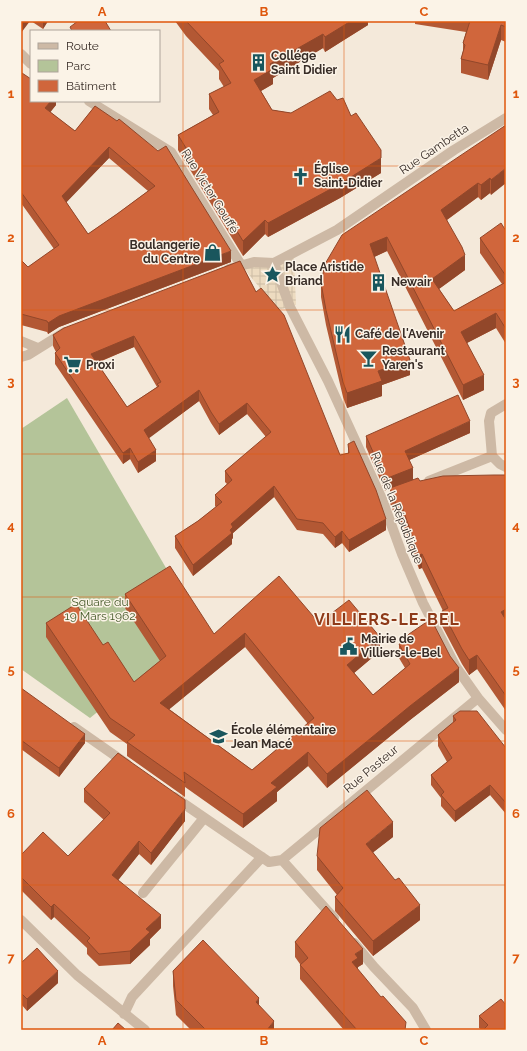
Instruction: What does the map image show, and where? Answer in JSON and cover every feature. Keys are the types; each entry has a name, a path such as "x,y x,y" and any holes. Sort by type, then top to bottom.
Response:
{"street":[{"path":"21,54 30,63"},
{"name":"Rue Victor Gouffé","path":"91,102 170,152 241,265"},
{"name":"Rue Gambetta","path":"274,263 337,230 454,150 506,118"},
{"path":"222,272 254,262 274,263"},
{"name":"Rue de la République","path":"274,263 290,307 386,498 402,554 423,603 456,666 478,698 506,730"},
{"path":"21,357 61,333 75,328"},
{"path":"21,341 38,348"},
{"path":"506,404 491,413 489,420 492,456 500,464 506,467"},
{"path":"419,485 492,456"},
{"name":"Rue Pasteur","path":"282,860 478,698"},
{"path":"65,720 134,769"},
{"path":"166,791 269,862 282,860 340,925"},
{"path":"144,893 204,818"},
{"path":"124,1014 132,997 262,857"},
{"path":"21,920 77,975 145,1030"},
{"path":"350,937 374,967 413,1008 426,1030"}],"green space":[{"name":"Square du 19 Mars 1962","path":"67,398 201,628 90,718 21,669 21,429"}],"shaded area":[{"name":"Place Aristide Briand","path":"294,256 296,305 278,310 241,265"}],"building":[{"path":"78,21 105,21 110,30 72,30 70,27"},
{"path":"186,21 351,21 325,37 323,34 270,64 273,69 254,80 272,110 291,113 330,91 337,100 343,98 351,116 356,113 381,150 381,158 340,184 268,223 265,220 243,241 178,135 219,112 209,94 231,83 219,64 224,61"},
{"path":"470,21 506,21 506,27 501,25 488,65 461,59 465,45 463,43"},
{"path":"22,73 30,78 30,102 50,102 45,108 75,131 95,106 117,121 119,119 158,151 166,146 231,251 59,316 48,323 47,321 21,314 21,260 28,267 59,245 21,192","holes":["109,147 155,186 88,234 62,196"]},
{"path":"506,125 506,168 491,180 490,178 481,185 478,183 441,210 465,255 432,279 454,311 506,282 506,329 496,313 461,332 484,375 463,385 387,237 370,244 410,360 378,371 382,381 347,393 343,382 321,283 325,264 342,235"},
{"path":"501,223 506,231 506,276 480,238"},
{"path":"240,261 256,292 261,288 284,315 340,455 349,453 348,444 354,441 376,490 386,519 349,540 342,531 335,537 323,523 297,519 274,486 231,524 233,527 230,530 232,533 193,565 175,536 198,521 222,502 215,495 232,480 225,471 271,432 247,403 219,424 199,390 144,430 156,450 138,462 130,448 123,453 55,353 60,348 53,335 64,328","holes":["134,336 161,382 157,384 159,386 127,407 91,354"]},
{"path":"458,395 470,421 405,451 413,468 385,479 366,436"},
{"path":"506,475 506,609 501,612 506,620 506,696 477,655 469,660 462,649 442,611 448,608 422,554 419,555 402,507 398,510 390,488 418,478 420,481 443,476"},
{"path":"170,566 214,634 279,576 319,623 349,600 380,637 347,665 373,695 410,664 399,644 409,634 431,619 450,656 459,668 327,774 308,752 271,783 277,787 243,814 184,772 185,783 127,742 135,735 110,718 46,623 76,604 103,645 108,642 134,682 166,656 125,594","holes":["245,633 314,718 252,770 160,703"]},
{"path":"21,688 85,734 59,768 21,740"},
{"path":"460,711 477,711 506,748 506,803 490,785 455,811 441,795 444,792 431,775 452,758 438,735 456,720 453,716"},
{"path":"118,753 185,800 185,809 151,853 139,841 112,875 161,915 146,929 150,932 130,951 99,954 87,941 90,938 54,904 51,907 21,877 21,855 43,832 68,856 110,813 84,789"},
{"path":"367,790 393,822 366,844 395,880 399,878 420,905 373,941 335,897 343,888 317,856 320,828"},
{"path":"326,906 363,949 355,954 358,958 352,962 381,997 383,996 406,1022 405,1030 357,1030 300,965 308,958 295,942"},
{"path":"203,940 259,998 256,1002 274,1021 267,1030 206,1030 176,1000 173,971"},
{"path":"37,948 58,971 27,999 21,993 21,963"},
{"path":"501,999 506,1005 506,1030 485,1030 484,1029 488,1025 479,1016"},
{"path":"118,1023 126,1030 112,1030"}],"place":[{"name":"Collége Saint Didier","path":"258,63"},
{"name":"Église Saint-Didier","path":"301,176"},
{"name":"Boulangerie du Centre","path":"213,252"},
{"name":"Place Aristide Briand","path":"272,274"},
{"name":"Newair","path":"378,282"},
{"name":"Café de l'Avenir","path":"342,334"},
{"name":"Restaurant Yaren's","path":"369,358"},
{"name":"Proxi","path":"73,365"},
{"name":"Mairie de Villiers-le-Bel","path":"348,646"},
{"name":"École élémentaire Jean Macé","path":"218,737"}],"district":[{"name":"VILLIERS-LE-BEL","path":"387,619"}]}
